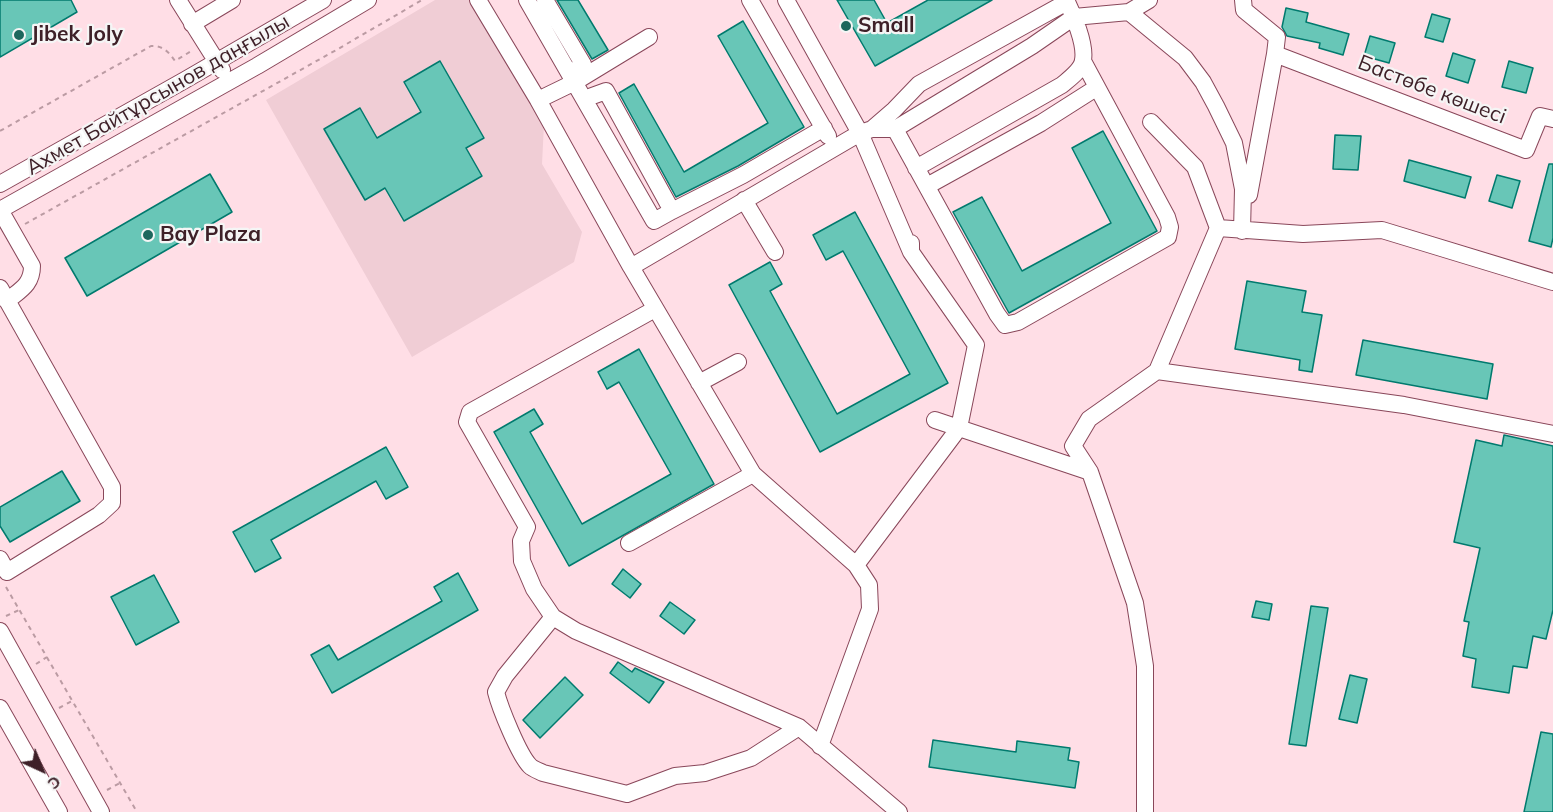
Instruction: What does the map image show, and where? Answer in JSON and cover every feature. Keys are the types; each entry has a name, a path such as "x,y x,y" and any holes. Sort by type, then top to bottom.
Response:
{"street":[{"path":"178,0 228,82"},
{"path":"192,24 232,0"},
{"name":"Ахмет Байтұрсынов даңғылы","path":"0,184 323,0"},
{"name":"Ахмет Байтұрсынов даңғылы","path":"0,210 228,82 368,0"},
{"path":"478,0 538,100 655,309 753,474 856,566 869,585 870,609 820,746"},
{"path":"527,0 654,221 743,175 824,128"},
{"path":"545,0 583,64 572,78"},
{"path":"750,0 834,147"},
{"path":"786,0 866,131 911,252 976,345 959,428 856,566"},
{"path":"866,131 896,129 1032,46 1074,17 1129,12 1149,0"},
{"path":"1242,231 1275,54 1276,37 1244,10 1243,0"},
{"path":"631,267 834,147 866,131 894,110 919,84 1066,1 1074,17 1083,61 1167,217 1170,227 1168,237 1018,322 1005,325 896,129"},
{"path":"1129,12 1185,58 1203,82 1216,106 1234,143 1244,189 1242,231"},
{"path":"538,100 572,78 649,38"},
{"name":"Бастөбе көшесі","path":"1275,54 1526,150 1540,116 1553,119"},
{"path":"916,168 1062,85 1077,71 1083,61"},
{"path":"927,186 1041,123 1096,88"},
{"path":"584,99 606,91 672,211"},
{"path":"1145,812 1145,666 1135,603 1090,472 1073,446 1089,419 1157,371 1218,228 1195,168 1151,122"},
{"path":"744,200 775,252"},
{"path":"0,210 32,266 32,275 28,284 4,294 112,487 112,503 99,515 8,572 0,559"},
{"path":"911,224 911,252"},
{"path":"1218,228 1303,234 1382,230 1553,282"},
{"path":"655,309 470,412 467,422 528,527 521,541 522,561 534,589 553,617 576,631 799,727 899,812"},
{"path":"699,383 738,362"},
{"path":"1157,371 1404,405 1553,434"},
{"path":"935,420 1090,472"},
{"path":"629,543 753,474"},
{"path":"553,617 505,676 495,692 500,708 523,754 531,766 543,773 627,794 675,776 705,773 751,758 799,727"},
{"path":"0,631 100,812"},
{"path":"0,708 59,812"}],"path":[{"path":"12,231 339,50 422,0"},
{"path":"0,131 151,46 158,46 169,52 175,61 205,43"},
{"path":"5,585 137,812"},
{"path":"0,619 19,610"}],"shaded area":[{"path":"435,0 470,0 544,124 542,164 582,232 574,262 412,357 266,100"}],"building":[{"name":"Jibek Joly","path":"0,0 71,0 77,12 0,57"},
{"path":"557,0 578,0 608,50 592,59"},
{"path":"837,0 874,0 887,23 928,0 992,0 875,66"},
{"path":"1286,8 1308,13 1306,22 1349,34 1343,55 1319,48 1320,43 1287,36 1282,27"},
{"path":"1432,14 1450,19 1443,42 1425,37"},
{"path":"743,21 804,127 738,166 676,197 619,93 634,84 684,172 768,123 718,36"},
{"path":"1370,36 1395,43 1389,63 1364,56"},
{"path":"1453,53 1475,60 1468,83 1446,76"},
{"path":"440,61 484,138 466,148 482,176 404,221 385,188 365,200 324,129 360,108 377,138 421,112 404,82"},
{"path":"1509,61 1533,68 1526,93 1502,87"},
{"path":"1103,131 1157,231 1009,313 953,212 982,197 1022,271 1111,223 1072,148"},
{"path":"1335,135 1361,136 1358,170 1333,169"},
{"path":"1409,160 1471,177 1465,198 1404,181"},
{"path":"1549,164 1553,164 1551,247 1529,241"},
{"name":"Bay Plaza","path":"210,174 232,212 87,296 65,258"},
{"path":"1497,175 1520,181 1512,208 1489,201"},
{"path":"855,212 948,383 820,452 729,285 770,262 782,284 770,291 837,414 910,374 843,251 826,260 813,235"},
{"path":"1247,281 1306,291 1302,312 1322,315 1312,372 1299,370 1300,360 1235,349"},
{"path":"1363,340 1493,364 1487,399 1356,375"},
{"path":"639,349 714,484 569,566 494,432 534,409 543,424 530,432 582,524 671,474 619,382 607,389 598,372"},
{"path":"1504,435 1553,446 1553,610 1546,639 1533,636 1527,668 1513,666 1509,693 1472,687 1476,659 1463,656 1469,622 1464,621 1480,548 1454,542 1476,440 1502,446"},
{"path":"386,447 408,487 386,499 376,481 271,540 281,558 255,572 233,532"},
{"path":"62,471 80,501 10,542 0,526 0,507"},
{"path":"623,569 641,584 630,598 612,584"},
{"path":"458,573 478,610 332,693 311,655 329,645 338,660 442,601 434,587"},
{"path":"154,575 179,622 136,645 111,597"},
{"path":"1256,601 1272,604 1269,620 1252,617"},
{"path":"670,602 695,620 684,634 660,616"},
{"path":"1311,606 1328,608 1306,746 1289,744"},
{"path":"618,662 632,672 635,668 664,682 649,703 610,673"},
{"path":"1350,675 1367,679 1357,723 1339,719"},
{"path":"565,677 583,695 540,738 523,720"},
{"path":"1541,732 1553,734 1553,812 1524,812"},
{"path":"933,740 1016,752 1017,741 1070,748 1068,760 1079,762 1075,788 929,767"}],"place":[{"name":"Small","path":"846,26"},
{"name":"Jibek Joly","path":"19,35"},
{"name":"Bay Plaza","path":"148,235"}]}
